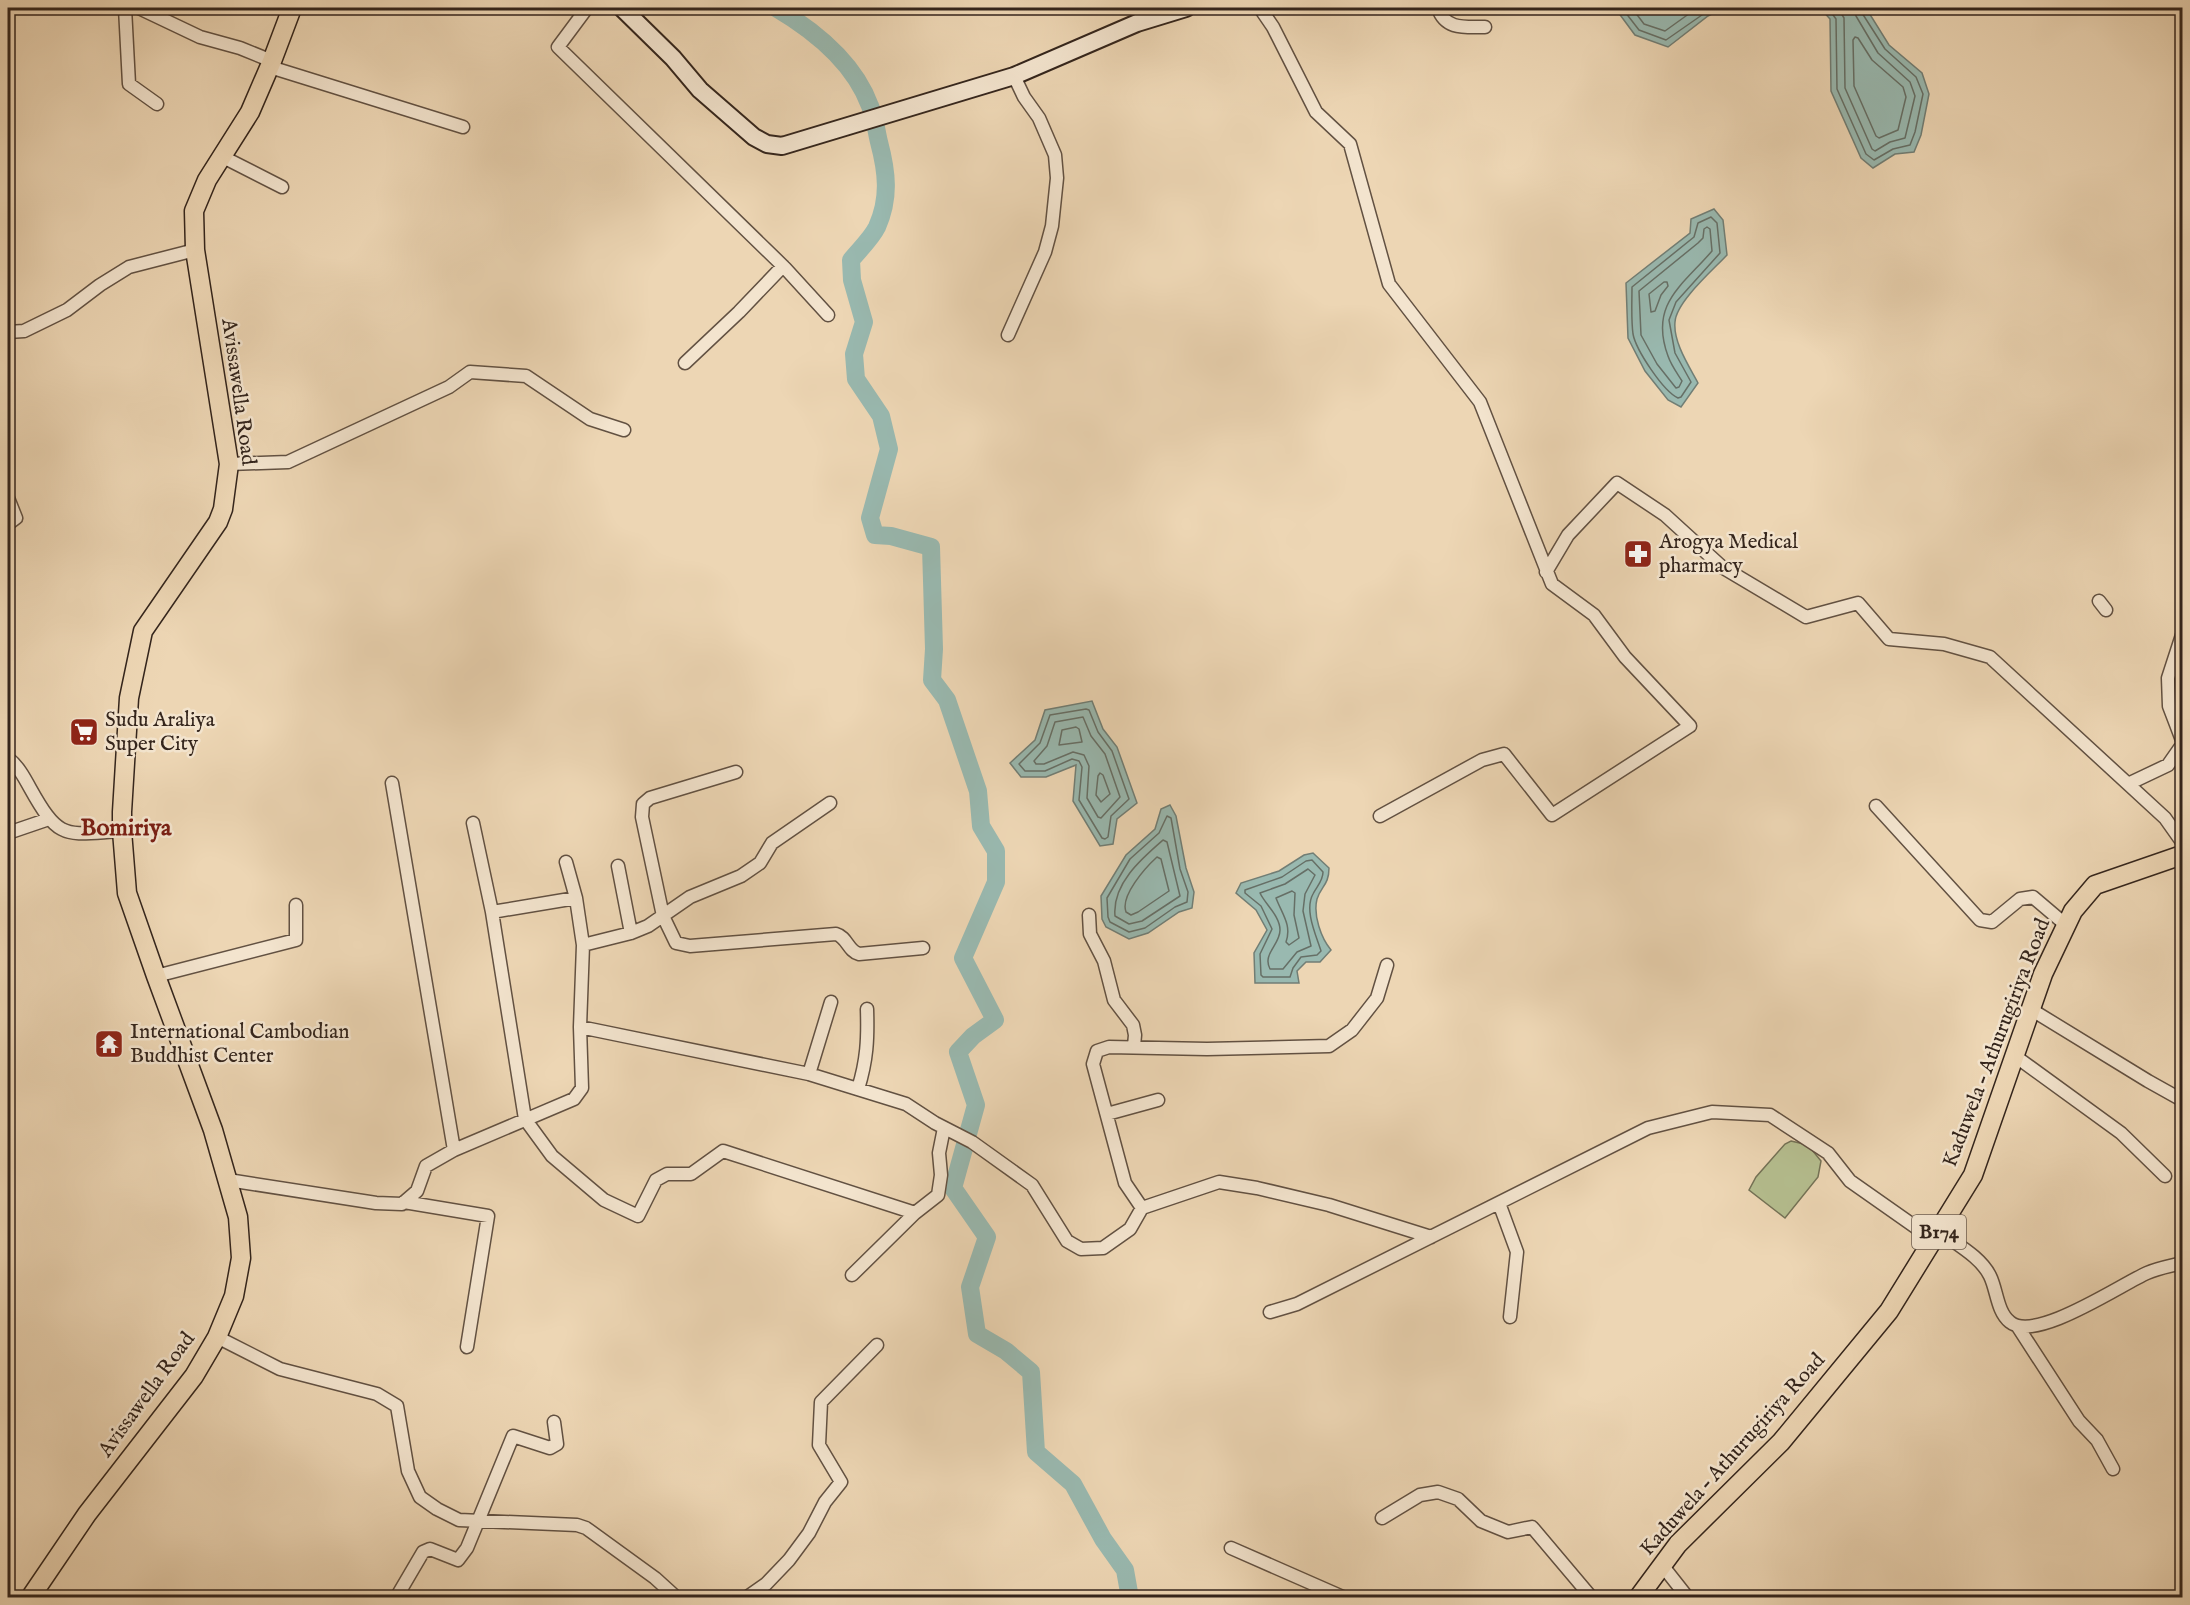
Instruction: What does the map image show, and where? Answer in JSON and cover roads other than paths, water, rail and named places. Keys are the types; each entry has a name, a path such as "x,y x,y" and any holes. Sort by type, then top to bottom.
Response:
{"main road":[{"name":"Avissawella Road","path":"30,1598 87,1514 194,1376 217,1337 234,1296 240,1258 238,1217 213,1130 156,976 128,892 122,831 129,698 143,631 218,522 223,508 229,464 195,250 194,211 207,180 250,112 292,8"},
{"name":"Kaduwela – Athurugiriya Road","path":"1638,1598 1678,1544 1781,1442 1889,1311 1973,1175 2043,974 2073,910 2095,885 2182,855"}],"street":[{"path":"124,8 129,84 157,104"},
{"path":"139,8 200,37 240,48 271,64 463,127"},
{"path":"587,8 558,47 783,266 828,315"},
{"path":"622,8 673,58 700,90 754,137 767,144 782,146 1014,76 1137,23 1186,8"},
{"path":"1260,8 1273,27 1316,112 1350,144 1389,284 1480,402 1552,584 1594,615 1625,657 1690,726 1552,815 1504,753 1482,760 1380,816"},
{"path":"1438,8 1443,19 1455,27 1485,27"},
{"path":"1008,335 1045,252 1052,226 1057,178 1055,155 1039,118 1024,97 1014,76"},
{"path":"223,157 282,187"},
{"path":"8,332 24,331 68,310 100,285 129,267 195,250"},
{"path":"685,363 783,266"},
{"path":"229,464 288,462 449,387 470,372 526,376 590,419 624,429"},
{"path":"1546,572 1568,535 1617,483 1665,515 1722,567 1806,617 1858,603 1889,639 1944,644 1990,657 2165,818 2182,842"},
{"path":"8,498 16,518 8,524"},
{"path":"2182,635 2168,678 2169,706 2182,740"},
{"path":"2128,784 2168,765 2182,745"},
{"path":"8,758 18,767 49,819 57,827 70,833 122,831"},
{"path":"736,772 650,798 643,804 642,817 663,916 676,943 683,946 748,943 836,934 842,936 854,953 859,954 923,948"},
{"path":"392,783 454,1150"},
{"path":"583,945 631,933 648,926 690,897 741,876 760,863 771,843 830,803"},
{"path":"1876,806 1980,920 1992,922 2020,899 2033,897 2066,925"},
{"path":"8,833 49,819"},
{"path":"474,823 492,912 525,1119 552,1156 604,1200 638,1216 656,1180 667,1174 691,1174 723,1151 915,1213"},
{"path":"228,1180 376,1203 402,1204 417,1191 426,1166 454,1150 574,1099 582,1088 580,1027 583,945 576,898 566,862"},
{"path":"618,866 631,933"},
{"path":"492,912 576,898"},
{"path":"156,976 296,939 296,905"},
{"path":"1089,915 1090,934 1104,961 1114,1000 1133,1025 1134,1046"},
{"path":"1142,1209 1125,1183 1093,1064 1097,1051 1102,1048 1134,1046 1207,1049 1329,1046 1352,1030 1377,998 1387,965"},
{"path":"809,1074 831,1002"},
{"path":"858,1089 866,1063 867,1009"},
{"path":"2032,1010 2182,1100"},
{"path":"580,1027 809,1074 906,1104 972,1142 1032,1185 1067,1241 1081,1249 1103,1248 1130,1229 1142,1209 1219,1182 1257,1188 1329,1205 1431,1237"},
{"path":"2015,1056 2121,1133 2165,1176"},
{"path":"1107,1114 1158,1100"},
{"path":"1270,1312 1297,1304 1648,1128 1712,1112 1770,1115 1828,1153 1850,1181 1978,1262 1990,1276 2002,1312 2009,1322 2018,1327 2030,1328 2050,1323 2149,1272 2182,1263"},
{"path":"852,1275 915,1213 938,1195 941,1175 939,1153 950,1130"},
{"path":"405,1202 488,1216 467,1347"},
{"path":"1499,1203 1517,1252 1510,1317"},
{"path":"2018,1327 2079,1421 2097,1440 2113,1469"},
{"path":"217,1337 279,1369 377,1394 397,1406 408,1471 420,1497 437,1509 459,1520 578,1525 586,1528 655,1578 677,1598"},
{"path":"746,1598 766,1584 789,1560 809,1533 825,1502 841,1482 819,1445 821,1402 877,1345"},
{"path":"396,1598 423,1552 430,1549 458,1560 467,1548 513,1436 550,1448 557,1444 554,1422"},
{"path":"1382,1518 1420,1495 1438,1492 1458,1499 1481,1521 1508,1532 1532,1527 1592,1598"},
{"path":"1231,1548 1345,1598"},
{"path":"1662,1565 1688,1598"}],"water":[{"path":"1615,8 1724,8 1708,16 1668,47 1635,35"},
{"path":"1820,8 1866,8 1889,45 1922,73 1929,94 1921,135 1914,152 1895,154 1873,168 1861,158 1831,91 1830,19"},
{"path":"1714,209 1723,220 1727,255 1688,296 1677,314 1676,338 1698,383 1681,407 1668,400 1645,371 1628,338 1626,283 1690,233 1691,219"},
{"path":"1092,701 1103,729 1117,747 1137,803 1117,819 1113,844 1100,846 1073,801 1076,765 1046,777 1021,777 1010,763 1035,740 1045,710"},
{"path":"1170,805 1176,816 1186,868 1194,892 1192,908 1179,912 1148,933 1129,939 1106,927 1102,919 1101,896 1126,855 1155,829 1161,809"},
{"path":"1313,853 1329,868 1328,878 1317,899 1316,912 1321,933 1331,950 1320,962 1306,962 1297,971 1299,983 1255,983 1254,953 1267,930 1256,910 1236,893 1241,883 1279,871 1304,855"}],"waterway":[{"path":"776,8 819,38 844,62 863,90 873,115 885,174 884,206 877,227 851,260 852,280 864,322 854,354 856,379 881,416 889,449 870,518 875,535 891,536 931,547 934,649 932,680 947,700 978,791 981,826 996,851 996,882 963,958 995,1020 973,1036 958,1052 976,1105 953,1188 987,1237 970,1287 977,1334 1006,1351 1031,1372 1036,1452 1073,1484 1103,1539 1125,1570 1130,1598"}],"place":[{"name":"Arogya Medical pharmacy","path":"1638,554"},
{"name":"Sudu Araliya Super City","path":"84,732"},
{"name":"International Cambodian Buddhist Center","path":"109,1044"}],"district":[{"name":"Bomiriya","path":"126,828"}]}
